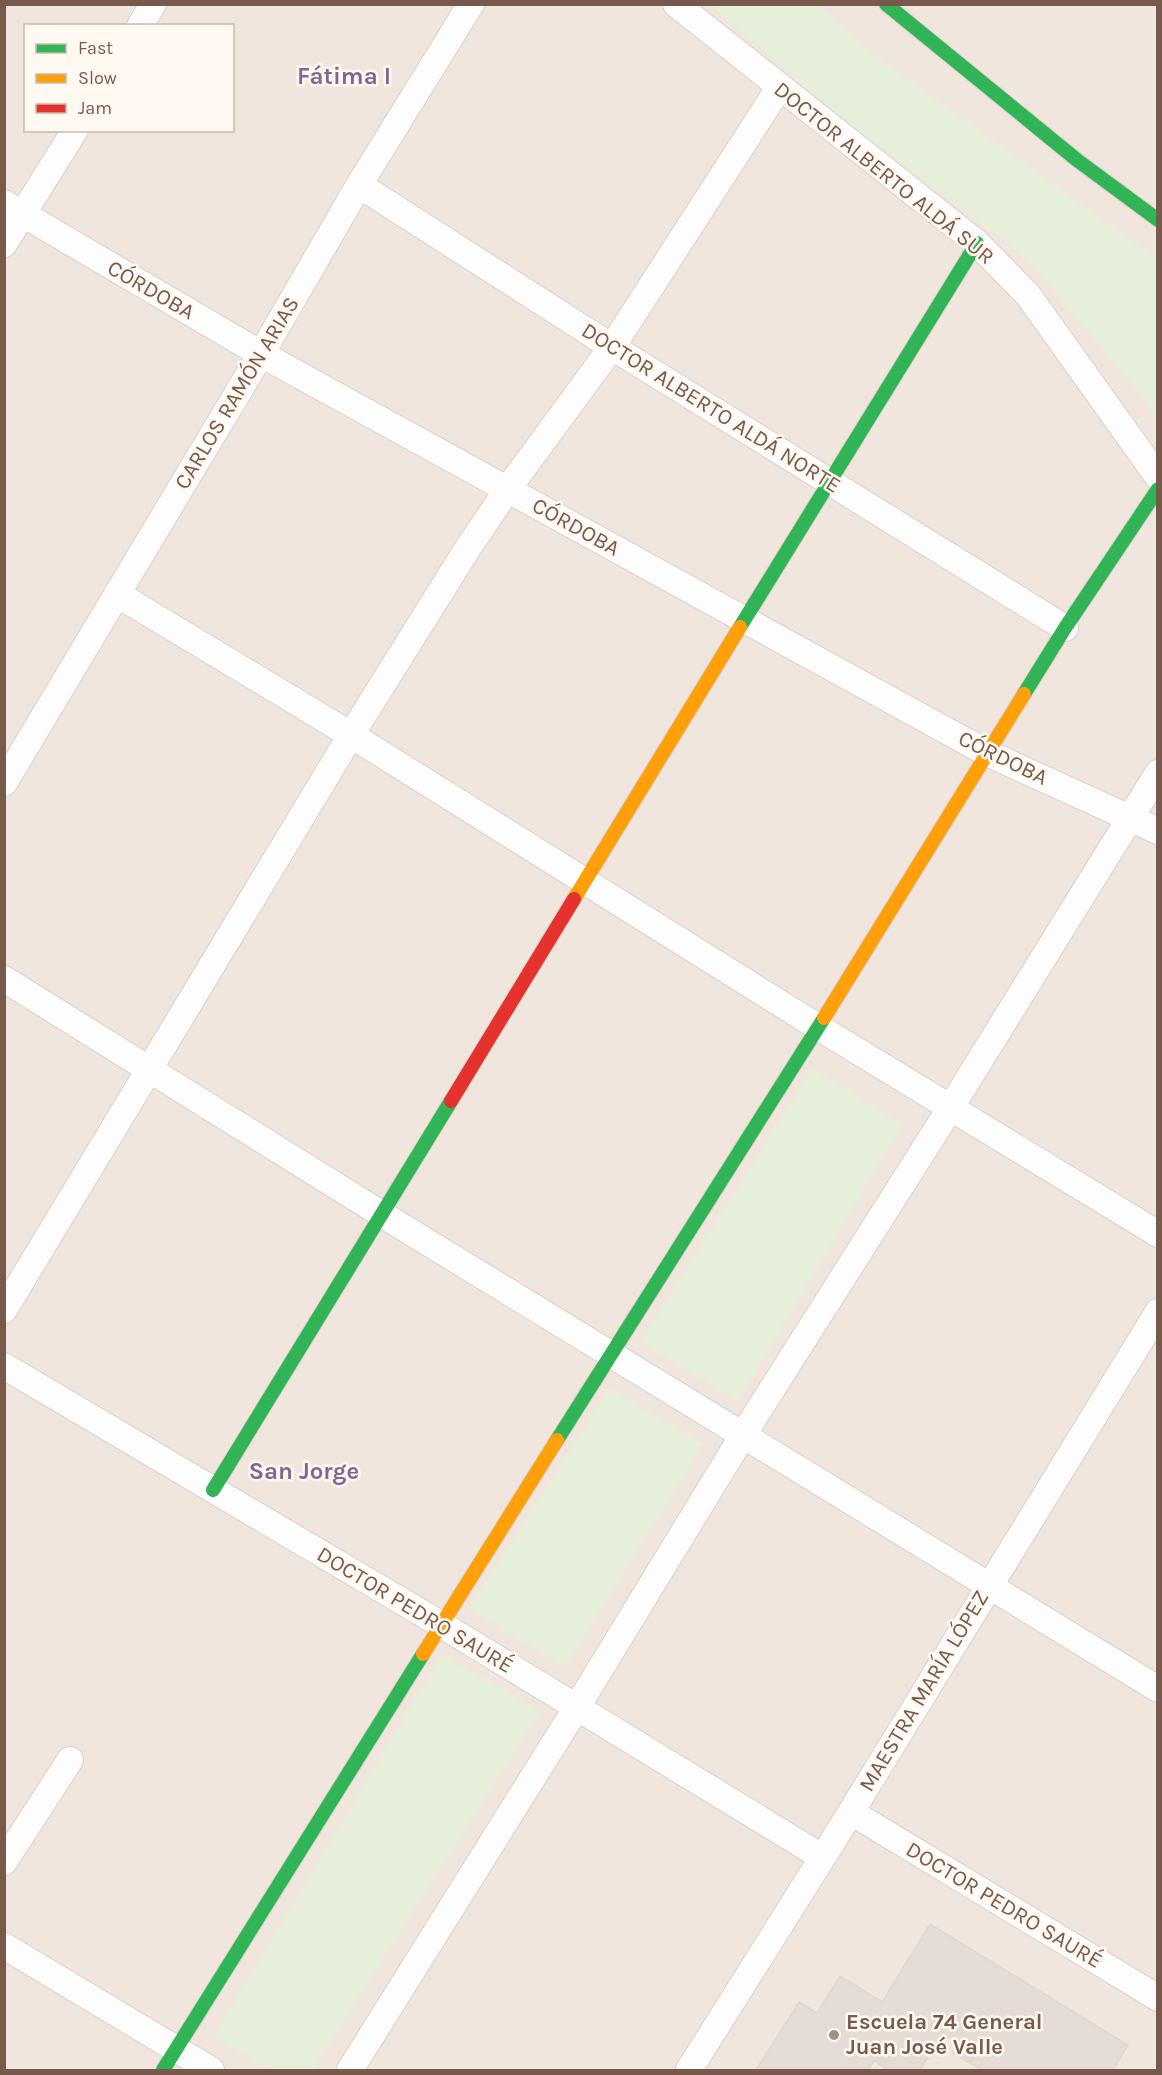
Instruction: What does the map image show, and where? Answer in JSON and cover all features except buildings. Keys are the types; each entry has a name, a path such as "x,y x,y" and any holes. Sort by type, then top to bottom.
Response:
{"street":[{"path":"141,24 153,4"},
{"name":"CARLOS RAMÓN ARIAS","path":"4,783 261,354 359,185 471,4"},
{"name":"DOCTOR ALBERTO ALDÁ SUR","path":"676,4 977,243 1028,296 1158,477"},
{"path":"886,4 1077,160 1158,220"},
{"path":"4,1310 351,735 466,551 507,490 612,347 779,88"},
{"path":"4,244 14,209 73,132"},
{"name":"DOCTOR ALBERTO ALDÁ NORTE","path":"359,185 612,347 1065,628"},
{"name":"CÓRDOBA","path":"14,209 261,354 987,753 1158,831"},
{"path":"213,1490 383,1215 828,482 977,243"},
{"path":"170,2060 610,1355 818,1027 1065,628 1158,489"},
{"path":"117,594 351,735 818,1027 1158,1234"},
{"path":"350,2070 577,1707 743,1435 951,1107 1158,773"},
{"path":"4,980 610,1355 1158,1689"},
{"name":"MAESTRA MARÍA LÓPEZ","path":"689,2070 851,1812 1158,1312"},
{"name":"DOCTOR PEDRO SAURÉ","path":"4,1366 442,1625 822,1857"},
{"path":"4,1862 70,1760"},
{"name":"DOCTOR PEDRO SAURÉ","path":"851,1812 1158,1998"},
{"path":"4,1946 170,2060 211,2070"}],"shaded area":[{"path":"5,5 1157,5 1157,2070 5,2070"}],"green space":[{"path":"710,5 817,5 867,50 1157,259 1157,414 1028,259 832,110"},
{"path":"813,1069 902,1125 738,1400 641,1342"},
{"path":"610,1389 703,1444 566,1666 469,1609"},
{"path":"442,1655 540,1711 312,2070 270,2070 214,2037"}],"traffic: fast":[{"path":"886,4 1077,160 1158,220"},
{"path":"740,627 977,243"},
{"path":"1024,694 1158,489"},
{"path":"557,1440 824,1018"},
{"path":"213,1490 451,1101"},
{"path":"163,2070 423,1654"}],"traffic: slow":[{"path":"574,899 740,627"},
{"path":"824,1018 1024,694"},
{"path":"423,1654 557,1440"}],"traffic: jam":[{"path":"451,1101 574,899"}],"place":[{"name":"Escuela 74 General Juan José Valle","path":"834,2035"}],"district":[{"name":"Fátima I","path":"344,76"},
{"name":"San Jorge","path":"304,1471"}]}
